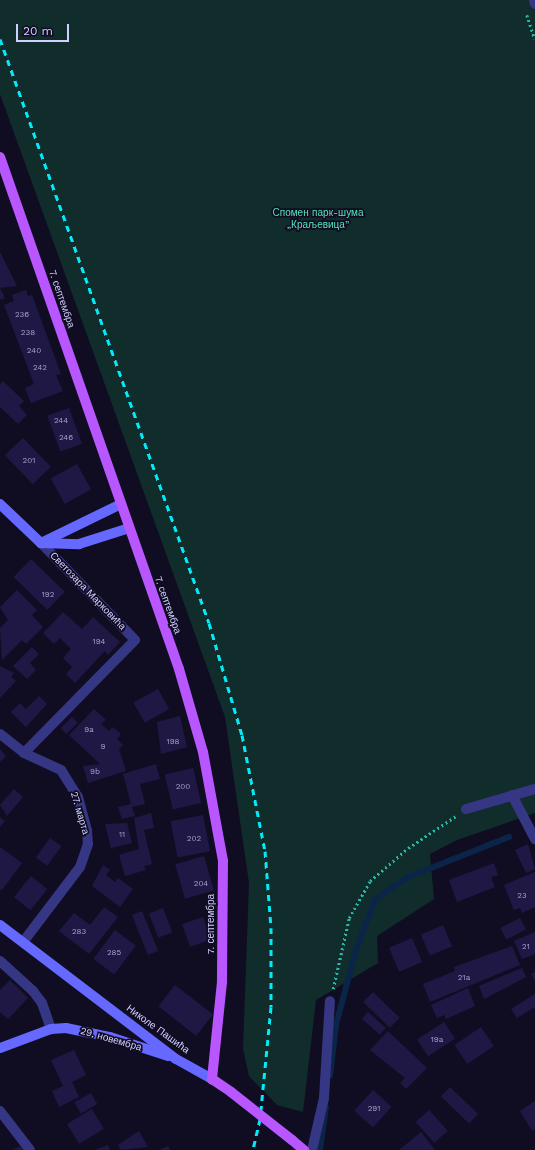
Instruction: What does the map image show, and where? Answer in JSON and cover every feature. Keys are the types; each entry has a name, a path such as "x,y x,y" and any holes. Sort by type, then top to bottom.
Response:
{"main road":[{"name":"7. септембра","path":"0,157 193,715 219,835 223,959 212,1079"},
{"name":"Николе Пашића","path":"212,1079 231,1092 304,1150"}],"street":[{"path":"534,0 535,4"},
{"name":"Светозара Марковића","path":"0,504 41,543 135,640 24,753"},
{"name":"Светозара Марковића","path":"41,543 121,504"},
{"name":"Светозара Марковића","path":"41,543 78,544 129,528"},
{"name":"27. марта","path":"0,734 24,753 45,760 70,780 88,844 80,867 23,942"},
{"path":"466,809 535,789"},
{"path":"512,795 535,839"},
{"name":"Николе Пашића","path":"0,925 176,1059 212,1079"},
{"path":"0,961 34,991 42,1003 51,1030"},
{"path":"312,1150 324,1098 330,1001"},
{"name":"29. новембра","path":"0,1048 51,1030 80,1029 176,1059"},
{"path":"0,1111 30,1150"}],"path":[{"path":"525,10 535,39"},
{"path":"330,1001 349,918 370,881 408,848 466,809"}],"green space":[{"name":"Спомен парк-шума „Краљевица”","path":"0,0 535,0 535,813 457,840 430,854 434,899 377,936 378,963 316,1000 303,1112 277,1105 249,1076 243,1049 249,883 225,717 0,94"}],"building":[{"path":"0,252 17,286 0,288"},
{"path":"0,288 5,298 0,300"},
{"path":"26,290 28,296 32,295 61,374 56,375 63,391 31,403 25,388 34,384 4,305 14,301 12,295"},
{"path":"3,381 24,401 19,406 27,415 18,424 0,407 0,384"},
{"path":"69,408 82,444 60,452 47,416"},
{"path":"23,438 51,467 33,484 5,455"},
{"path":"77,464 91,489 65,504 51,479"},
{"path":"31,559 65,592 47,610 14,577"},
{"path":"17,590 37,610 32,615 43,627 26,644 22,640 2,660 0,628 8,620 0,607"},
{"path":"63,612 82,629 93,617 120,642 108,655 105,651 75,683 66,674 72,667 63,658 71,649 60,638 54,644 43,633"},
{"path":"32,647 39,654 30,663 36,670 27,679 13,666"},
{"path":"0,666 14,673 11,677 16,681 0,698"},
{"path":"158,689 169,709 145,723 134,703"},
{"path":"39,696 47,704 26,727 11,712 20,703 26,709"},
{"path":"94,709 106,720 101,724 109,731 113,727 121,734 117,739 123,745 119,749 126,771 88,783 83,766 100,764 69,735"},
{"path":"180,716 187,747 161,754 157,722"},
{"path":"72,717 78,723 66,734 61,728"},
{"path":"0,749 6,756 0,762"},
{"path":"156,764 160,779 140,784 145,804 132,807 135,816 122,819 118,807 131,804 123,774"},
{"path":"193,768 201,803 173,810 165,775"},
{"path":"14,789 23,797 7,816 0,805"},
{"path":"151,813 154,828 144,830 152,864 144,866 146,870 125,876 119,855 139,849 134,818"},
{"path":"203,815 210,851 178,858 171,821"},
{"path":"0,817 5,821 0,827"},
{"path":"127,823 132,843 111,848 105,824"},
{"path":"50,838 61,846 47,866 36,857"},
{"path":"528,844 535,869 526,873 515,850"},
{"path":"0,847 22,863 2,890 0,889"},
{"path":"204,856 214,891 185,899 175,864"},
{"path":"494,863 498,875 491,877 495,887 457,902 449,880"},
{"path":"103,865 110,870 106,875 115,882 118,878 133,889 120,907 92,886"},
{"path":"535,872 535,907 522,913 520,908 514,910 504,885"},
{"path":"31,876 47,889 30,910 14,897"},
{"path":"104,907 118,917 89,954 59,931 74,913 90,925"},
{"path":"163,908 172,932 158,938 149,913"},
{"path":"142,911 158,951 148,955 132,915"},
{"path":"203,917 211,940 190,947 182,924"},
{"path":"520,918 526,930 506,940 500,928"},
{"path":"443,925 452,946 430,956 421,934"},
{"path":"115,930 136,946 114,974 93,959"},
{"path":"535,932 535,954 522,959 514,941"},
{"path":"412,938 422,962 399,972 389,948"},
{"path":"512,946 520,965 430,1002 423,984 455,971 454,967"},
{"path":"522,968 526,977 484,999 479,986"},
{"path":"535,972 535,981 531,974"},
{"path":"10,980 28,998 8,1019 0,1012 0,990"},
{"path":"175,985 213,1015 196,1036 158,1006"},
{"path":"468,988 475,1006 446,1019 444,1015 437,1018 431,1005"},
{"path":"373,992 400,1018 390,1028 363,1002"},
{"path":"535,994 535,1007 517,1018 511,1009"},
{"path":"368,1012 386,1028 380,1035 362,1019"},
{"path":"444,1022 455,1039 428,1056 417,1039"},
{"path":"481,1027 494,1046 467,1064 454,1045"},
{"path":"388,1031 427,1068 406,1089 400,1083 405,1078 370,1050"},
{"path":"74,1050 86,1075 72,1082 79,1097 59,1107 52,1091 63,1086 51,1060"},
{"path":"450,1087 478,1114 469,1123 441,1096"},
{"path":"373,1090 392,1107 373,1128 354,1111"},
{"path":"91,1093 97,1104 81,1114 74,1102"},
{"path":"535,1101 535,1129 532,1131 520,1111"},
{"path":"92,1109 104,1129 79,1144 67,1124"},
{"path":"429,1110 448,1131 434,1143 416,1122"},
{"path":"139,1131 148,1147 121,1150 118,1145"},
{"path":"421,1132 435,1150 399,1150"},
{"path":"108,1145 110,1150 95,1150"},
{"path":"20,1146 23,1150 13,1150"},
{"path":"168,1146 170,1150 159,1150"}],"waterway":[{"path":"330,1076 336,1025 356,950 375,900 406,878 509,837"},
{"path":"320,1150 326,1107"}],"railway":[{"path":"0,39 209,623 242,735 265,851 271,928 271,1007 260,1119 253,1150"}]}
